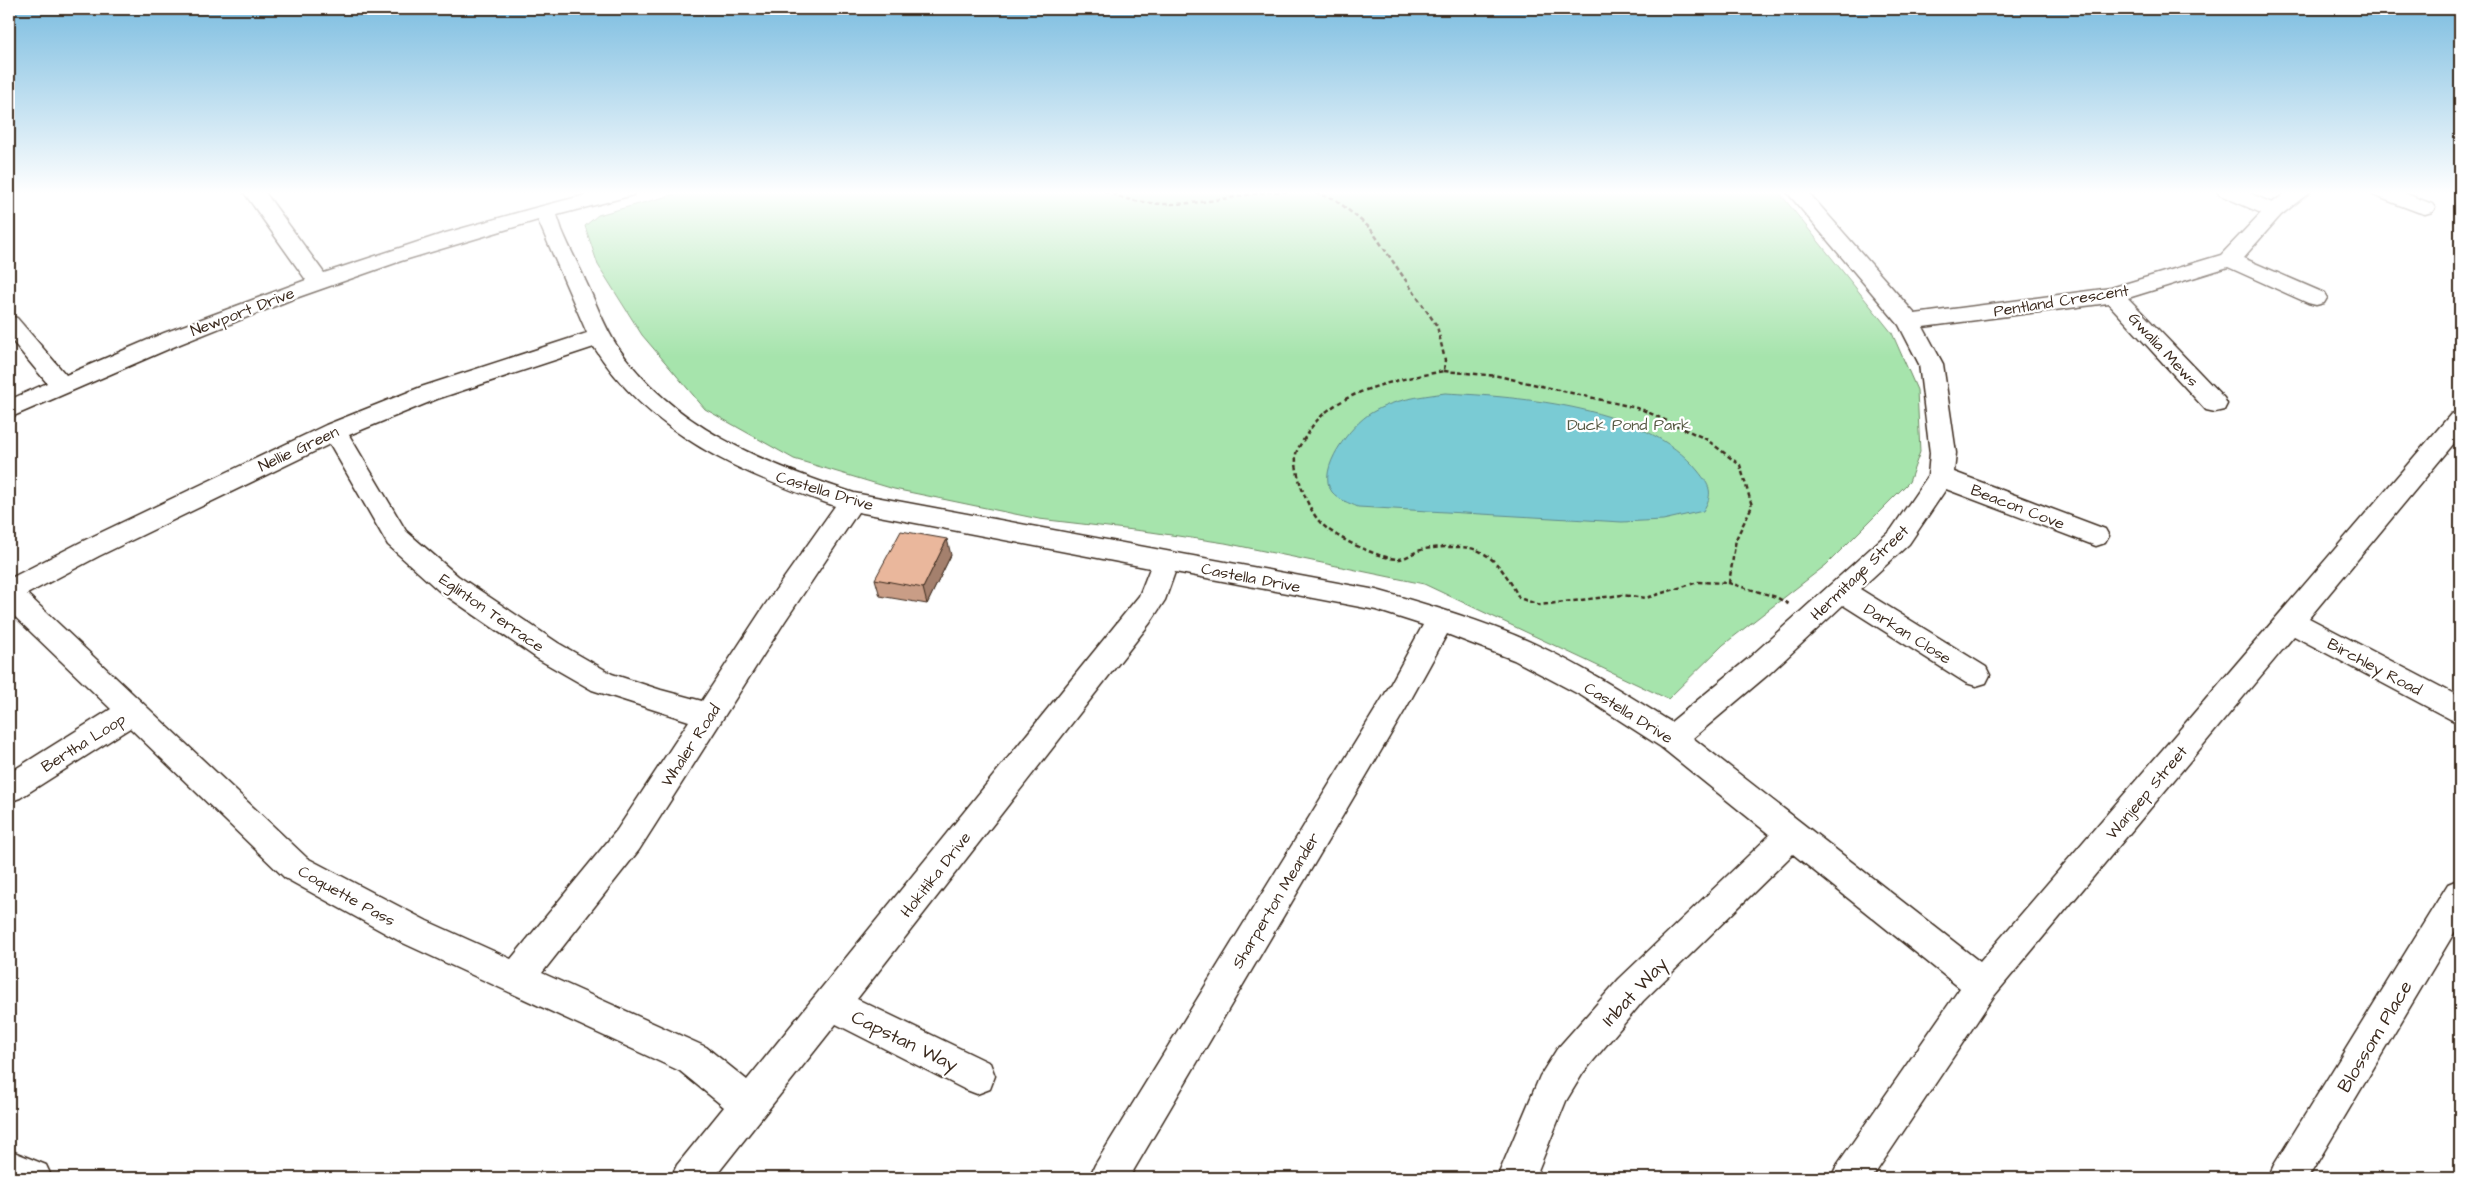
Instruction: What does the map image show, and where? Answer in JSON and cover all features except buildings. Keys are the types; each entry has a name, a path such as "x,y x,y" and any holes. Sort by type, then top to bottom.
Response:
{"street":[{"path":"293,246 319,282"},
{"name":"Newport Drive","path":"9,410 123,358 319,282 426,246"},
{"name":"Castella Drive","path":"561,246 600,337 628,378 648,398 682,426 722,451 754,467 797,484 852,502 1376,600 1439,619 1524,652 1592,688 1672,738 1982,985"},
{"name":"Hermitage Street","path":"1672,738 1760,665 1900,537 1941,477 1943,453 1938,404 1930,364 1909,322 1844,246"},
{"path":"2241,246 2229,260 2316,298"},
{"name":"Pentland Crescent","path":"1909,322 2113,295 2229,260"},
{"name":"Gwalia Mews","path":"2113,295 2215,404"},
{"path":"9,323 62,385"},
{"name":"Nellie Green","path":"9,592 90,549 335,431 429,393 600,337"},
{"name":"Wanjeep Street","path":"1850,1178 1982,985 2460,420"},
{"name":"Eglinton Terrace","path":"335,431 397,538 448,583 548,652 602,682 660,702 710,715"},
{"name":"Beacon Cove","path":"1941,477 2096,536"},
{"name":"Whaler Road","path":"516,979 628,840 775,613 852,502"},
{"name":"Hokitika Drive","path":"690,1178 748,1104 832,1003 1140,615 1151,600 1166,561"},
{"name":"Darkan Close","path":"1840,590 1976,675"},
{"name":"Coquette Pass","path":"9,592 296,868 341,894 415,932 692,1059 748,1104"},
{"name":"Sharperton Meander","path":"1108,1178 1390,710 1430,640 1439,619"},
{"name":"Birchley Road","path":"2290,621 2460,711"},
{"name":"Bertha Loop","path":"9,789 132,711"},
{"name":"Inbat Way","path":"1516,1178 1553,1088 1570,1061 1631,990 1792,834"},
{"name":"Blossom Place","path":"2287,1178 2460,894"},
{"name":"Capstan Way","path":"832,1003 856,1017 978,1076"},
{"path":"9,1169 33,1178"}],"path":[{"path":"1383,246 1437,326 1446,360 1444,371"},
{"path":"1729,583 1736,539 1752,506 1740,465 1706,439 1641,409 1498,376 1444,371 1412,377 1352,395 1316,418 1296,453 1302,489 1319,522 1352,545 1383,556 1401,559 1423,550 1471,548 1495,561 1511,582 1519,598 1540,605 1622,595 1646,598 1698,582 1729,583 1776,597 1794,607"}],"green space":[{"name":"Duck Pond Park","path":"592,246 1822,246 1892,333 1917,390 1920,452 1909,482 1826,565 1723,645 1668,699 1424,584 1225,543 1039,519 894,489 794,459 705,409 642,335 598,265"}],"water":[{"path":"1445,393 1545,402 1581,409 1615,419 1647,432 1675,449 1698,471 1705,481 1709,490 1709,499 1703,511 1663,520 1622,522 1358,507 1341,499 1332,492 1328,483 1328,472 1332,460 1346,437 1363,419 1380,408 1397,402"}]}
